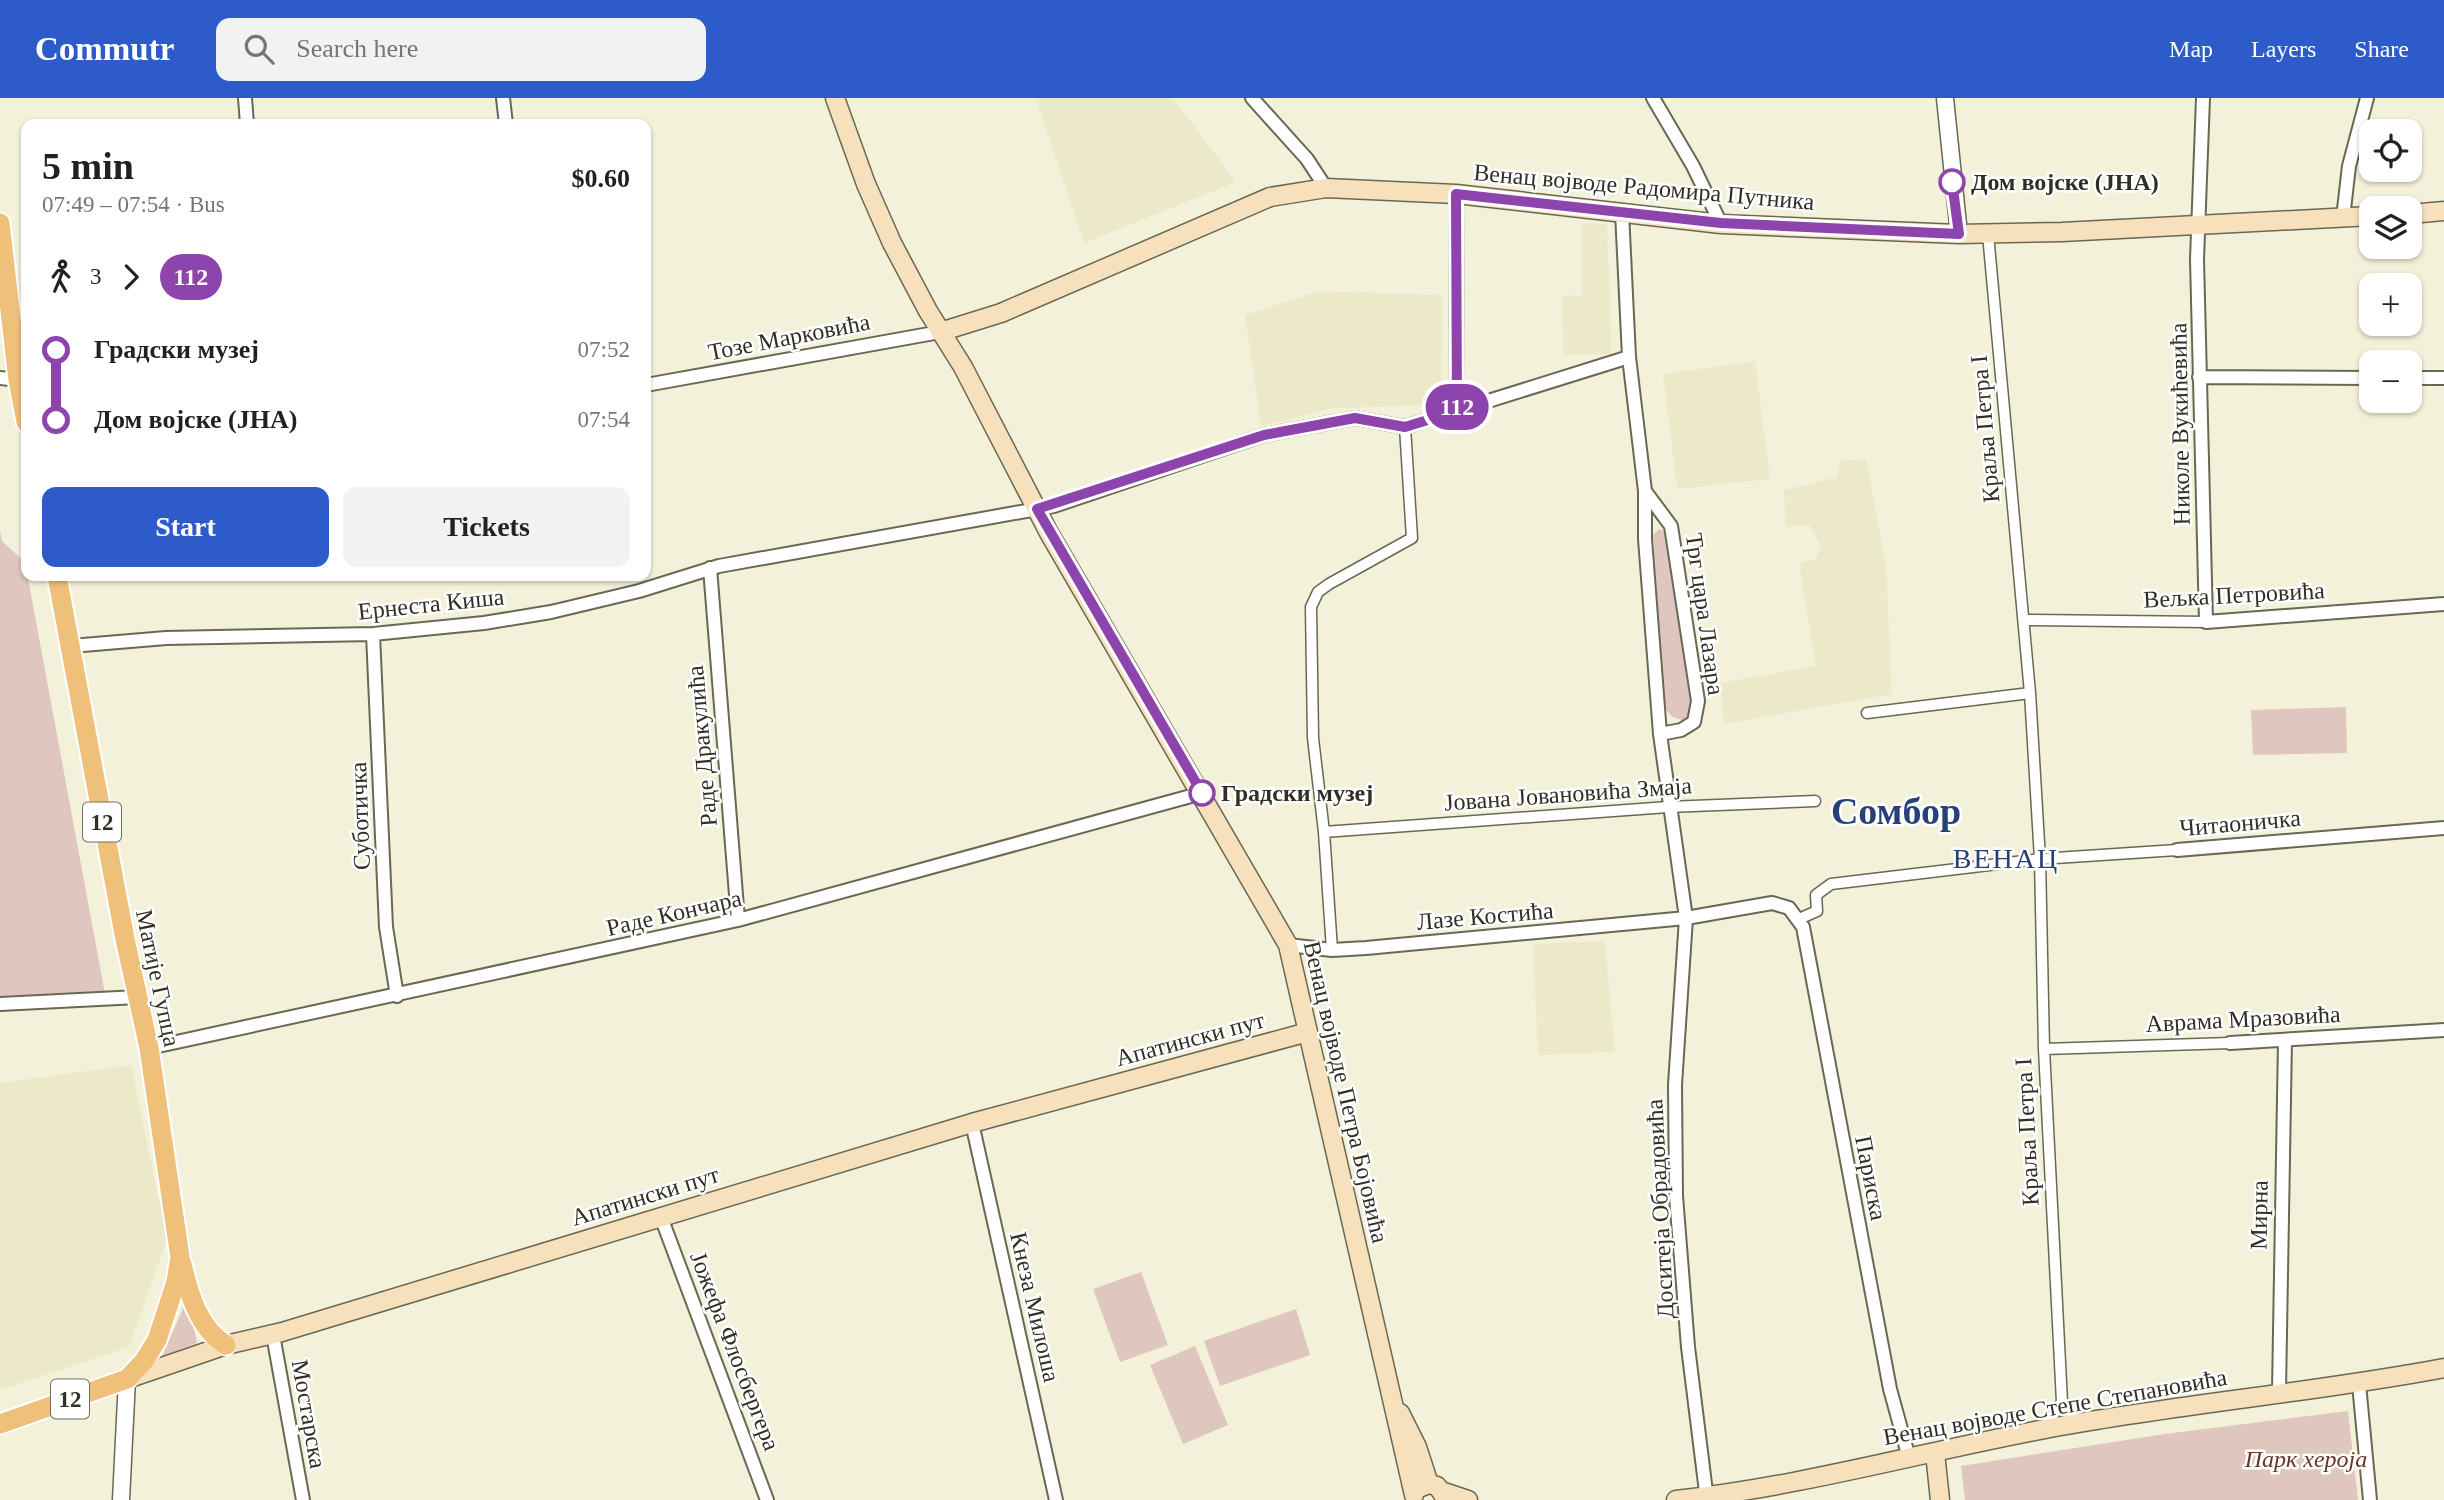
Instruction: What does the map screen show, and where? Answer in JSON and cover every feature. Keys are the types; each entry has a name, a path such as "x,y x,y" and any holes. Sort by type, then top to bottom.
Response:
{"main road":[{"name":"Венац војводе Петра Бојовића","path":"835,98 892,243 940,332 963,367 1037,509 1288,945 1394,1405"},
{"name":"Венац војводе Радомира Путника","path":"940,332 1002,313 1270,197 1326,188 1456,194 1721,223 1959,234 2359,217"},
{"path":"2422,213 2444,211"},
{"path":"0,223 9,379 21,409"},
{"name":"Матије Гупца","path":"58,581 149,1048 180,1256 176,1282 157,1339 144,1361 127,1379"},
{"name":"Апатински пут","path":"0,1424 226,1345 273,1335 972,1123 1308,1032"},
{"path":"180,1256 187,1286 205,1325 226,1345"},
{"name":"Венац војводе Степе Степановића","path":"1676,1500 1707,1498 2080,1423 2279,1391 2359,1384 2444,1368"},
{"path":"1394,1405 1406,1420 1440,1492"},
{"path":"1394,1405 1413,1497"},
{"path":"1935,1453 1940,1500"},
{"path":"1413,1497 1420,1487 1468,1500"}],"street":[{"path":"245,98 247,119"},
{"path":"503,98 505,119"},
{"path":"1252,98 1307,159 1326,188"},
{"path":"1653,98 1693,166 1721,223"},
{"path":"1945,98 1959,234"},
{"name":"Николе Вукићевића","path":"2203,98 2197,225 2206,622"},
{"path":"2343,218 2349,166 2367,98"},
{"path":"1456,194 1457,411"},
{"name":"Трг цара Лазара","path":"1622,212 1629,357 1645,491 1645,539 1660,734 1681,730 1694,722 1698,701 1671,526 1645,491"},
{"name":"Краља Петра I","path":"1989,234 2030,693 2040,859 2044,1048 2062,1402"},
{"name":"Тозе Марковића","path":"651,384 940,332"},
{"path":"1332,950 1324,832 1313,738 1311,607 1318,592 1412,538 1405,427 1629,357"},
{"path":"2199,377 2359,378"},
{"path":"2422,378 2444,378"},
{"name":"Ернеста Киша","path":"71,646 166,638 373,634 551,612 639,591 710,568 1037,509 1264,435 1355,418 1405,427"},
{"name":"Раде Дракулића","path":"710,568 738,920"},
{"name":"Вељка Петровића","path":"2025,620 2206,622 2444,604"},
{"name":"Суботичка","path":"373,634 386,927 397,996"},
{"path":"1867,713 2030,693"},
{"name":"Доситеја Обрадовића","path":"1660,734 1668,807 1686,918 1675,1085 1676,1196 1688,1347 1707,1498"},
{"name":"Раде Кончара","path":"149,1048 738,920 1202,793"},
{"name":"Јована Јовановића Змаја","path":"1324,832 1668,807 1815,801"},
{"name":"Читаоничка","path":"2040,859 2444,828"},
{"path":"1800,919 1818,911 1816,895 1831,884 2040,859"},
{"name":"Лазе Костића","path":"1288,945 1332,950 1686,918 1772,904 1789,908 1800,919"},
{"name":"Париска","path":"1800,919 1890,1389 1909,1458"},
{"path":"0,1004 138,997"},
{"name":"Аврама Мразовића","path":"2044,1048 2230,1043 2444,1030"},
{"name":"Мирна","path":"2279,1391 2285,1040"},
{"name":"Кнеза Милоша","path":"972,1123 1056,1500"},
{"name":"Јожефа Флосбергера","path":"661,1217 767,1500"},
{"name":"Мостарска","path":"273,1335 303,1500"},
{"path":"121,1500 127,1379"},
{"path":"2359,1384 2370,1500"},
{"path":"2042,1430 2062,1402 2080,1423"}],"shaded area":[{"path":"1036,98 1173,98 1236,182 1084,243"},
{"path":"1581,223 1607,224 1612,354 1564,355 1562,296 1582,295"},
{"path":"1320,291 1442,295 1441,405 1333,408 1261,426 1245,315"},
{"path":"1755,361 1770,479 1677,489 1663,374"},
{"path":"1866,459 1886,564 1892,694 1724,724 1720,683 1816,666 1800,571 1801,562 1816,559 1821,546 1809,525 1786,527 1784,490 1837,477 1840,460"},
{"path":"1605,941 1615,1052 1538,1055 1533,944"},
{"path":"131,1065 167,1239 129,1347 0,1390 0,1083"}],"green space":[{"path":"1659,529 1666,532 1694,703 1688,717 1682,720 1672,717 1664,707 1653,535"},
{"path":"0,531 2,541 21,558 21,581 29,581 105,994 0,997"},
{"path":"2346,707 2347,753 2253,755 2251,710"},
{"path":"1141,1272 1168,1345 1120,1362 1093,1289"},
{"path":"188,1297 197,1343 162,1356"},
{"path":"1296,1309 1310,1355 1220,1386 1204,1341"},
{"path":"1195,1346 1228,1425 1183,1444 1150,1365"},
{"name":"Парк хероја","path":"2348,1411 2358,1500 1965,1500 1961,1466 2165,1434"}],"bus line":[{"name":"112","path":"1202,793 1037,509 1054,506 1264,435 1355,418 1405,427 1457,411 1456,194 1721,223 1959,234 1952,182"}],"place":[{"name":"Дом војске (ЈНА)","path":"1952,182"},
{"name":"Градски музеј","path":"1202,793"}],"district":[{"name":"Сомбор","path":"1896,811"},
{"name":"ВЕНАЦ","path":"2006,858"}]}
